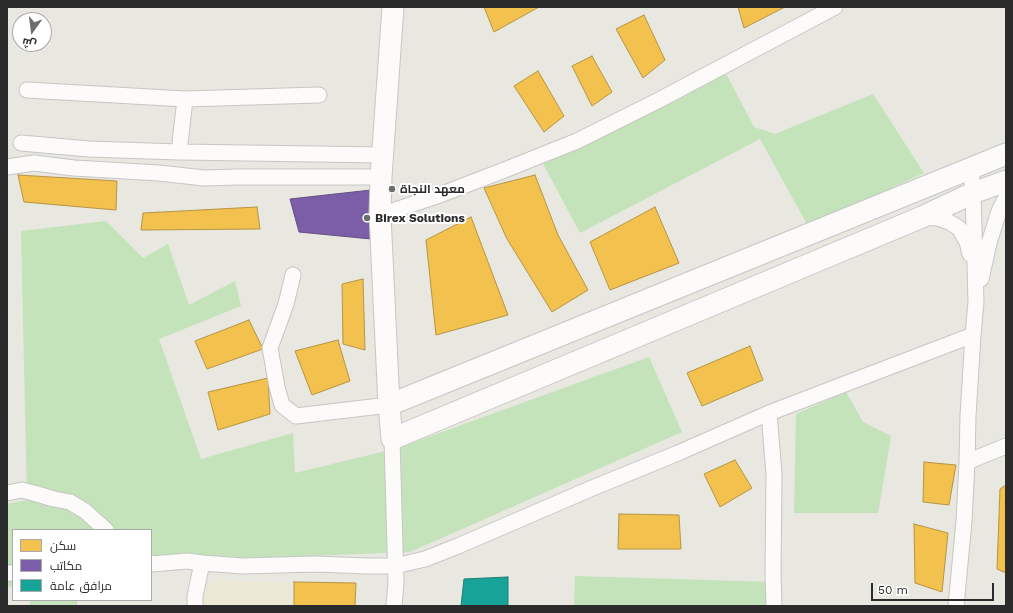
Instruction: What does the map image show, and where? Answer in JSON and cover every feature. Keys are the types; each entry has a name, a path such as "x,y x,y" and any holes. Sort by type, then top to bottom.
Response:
{"street":[{"path":"393,7 380,215 392,439 396,583 394,606"},
{"path":"380,215 437,196 577,141 660,100 835,7"},
{"path":"27,90 185,99 319,95"},
{"path":"179,152 185,99"},
{"path":"21,142 89,149 383,155"},
{"path":"293,275 286,304 270,348 282,405 296,416 389,405 1006,154"},
{"path":"7,167 34,163 74,168 159,173 204,178 382,177"},
{"path":"956,606 964,521 968,416 976,302 971,168"},
{"path":"392,439 922,217 973,193 1006,181"},
{"path":"976,302 991,236 999,211 1006,197"},
{"path":"922,217 937,218 960,228 967,242 972,264 976,302"},
{"path":"152,564 187,561 243,566 315,564 395,566 425,559 678,453 769,413 973,336"},
{"path":"769,413 774,474 774,606"},
{"path":"967,462 1006,446"},
{"path":"7,493 22,490 70,502 85,512 105,529"},
{"path":"195,606 195,596 202,563"}],"shaded area":[{"path":"220,580 291,583 291,606 205,606 205,591 211,583"}],"green space":[{"path":"722,66 754,127 775,134 873,94 924,173 808,226 760,139 580,233 541,160"},
{"path":"106,221 143,258 168,244 189,305 235,281 241,306 159,339 201,459 293,433 295,473 398,448 649,357 682,432 410,552 206,560 152,564 152,529 12,529 12,586 7,587 7,504 27,500 21,231"},
{"path":"846,392 863,422 891,436 878,513 794,513 796,414"},
{"path":"575,576 774,582 773,606 574,606"},
{"path":"30,601 77,601 77,606 30,606"}],"building: سكن":[{"path":"484,7 539,7 494,32"},
{"path":"738,7 785,7 744,28"},
{"path":"644,15 665,60 643,78 616,29"},
{"path":"592,56 612,92 592,106 572,66"},
{"path":"538,71 564,116 544,132 514,86"},
{"path":"18,175 117,181 116,210 24,202"},
{"path":"535,175 558,235 588,290 552,312 507,239 484,188"},
{"path":"257,207 260,229 141,230 143,213"},
{"path":"655,207 679,263 610,290 590,242"},
{"path":"471,217 508,315 436,335 426,240"},
{"path":"363,279 365,350 343,344 342,284"},
{"path":"249,320 263,349 207,369 195,341"},
{"path":"338,340 350,381 312,395 295,351"},
{"path":"750,346 763,380 702,406 687,373"},
{"path":"268,378 270,414 218,430 208,392"},
{"path":"735,460 752,488 720,507 704,474"},
{"path":"924,462 956,465 949,505 923,502"},
{"path":"1006,485 1006,573 997,569 1000,489"},
{"path":"619,514 679,515 681,549 618,549"},
{"path":"914,524 948,533 942,592 915,583"},
{"path":"294,582 356,583 355,606 294,606"}],"building: مكاتب":[{"path":"371,190 371,239 299,232 290,199"}],"building: مرافق عامة":[{"path":"508,577 508,606 461,606 464,579"}],"place":[{"name":"معهد النجاة","path":"392,189"},
{"name":"Birex Solutions","path":"367,218"}]}
